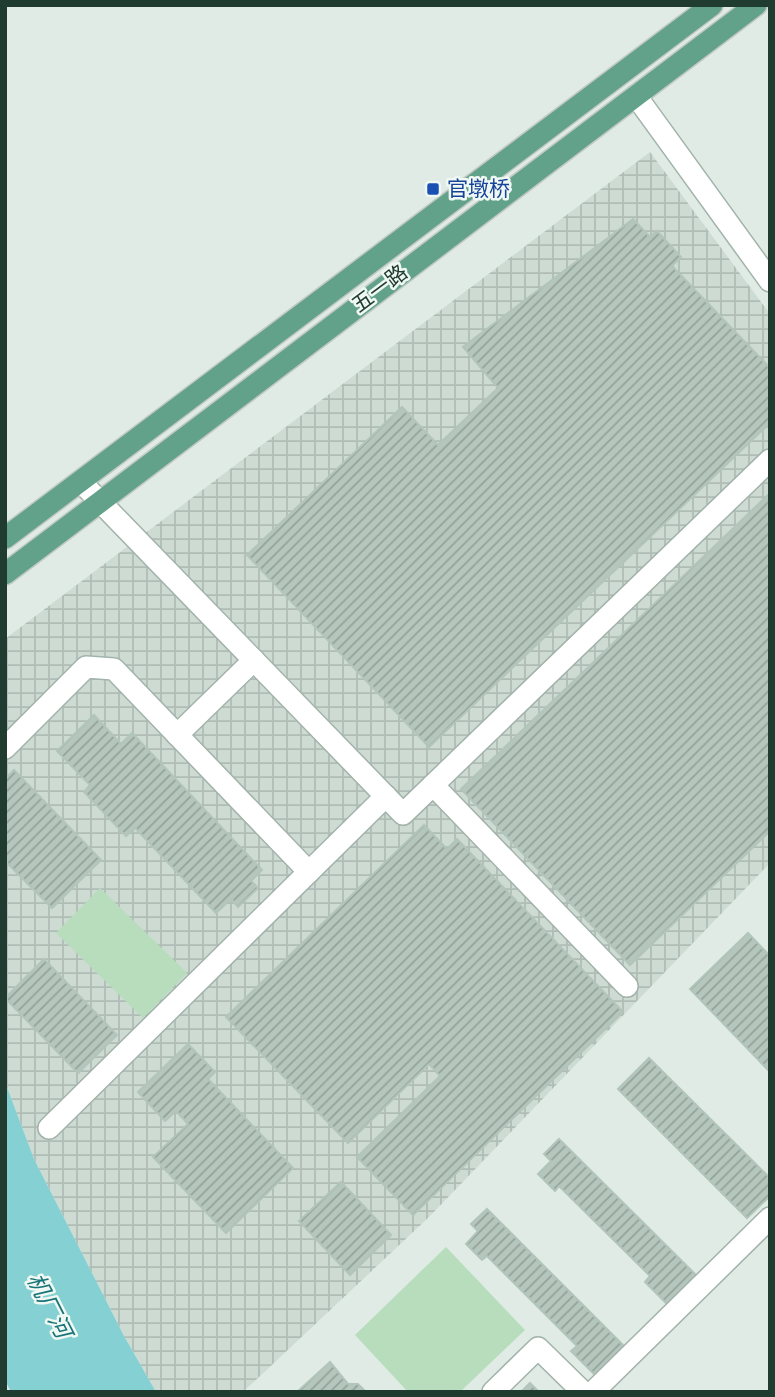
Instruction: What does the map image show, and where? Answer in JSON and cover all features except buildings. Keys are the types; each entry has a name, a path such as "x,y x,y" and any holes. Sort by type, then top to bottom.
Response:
{"main road":[{"name":"五一路","path":"5,574 756,5"},
{"name":"五一路","path":"5,538 704,7"}],"street":[{"path":"636,96 770,281"},
{"path":"81,482 403,814 770,460"},
{"path":"177,735 254,660"},
{"path":"5,748 86,667 114,669 309,872"},
{"path":"433,785 627,986"},
{"path":"49,1128 386,796"},
{"path":"593,1392 770,1218"},
{"path":"492,1392 538,1348 583,1392"}],"shaded area":[{"path":"650,152 770,314 770,863 428,1218 243,1392 156,1392 124,1336 34,1159 5,1082 5,639"}],"green space":[{"path":"100,888 187,973 143,1018 56,933"},
{"path":"446,1247 525,1330 460,1392 408,1392 355,1335"}],"water":[{"name":"机厂河","path":"5,1082 34,1159 124,1336 156,1392 11,1392 5,1380"}],"place":[{"name":"官墩桥","path":"433,189"}]}
